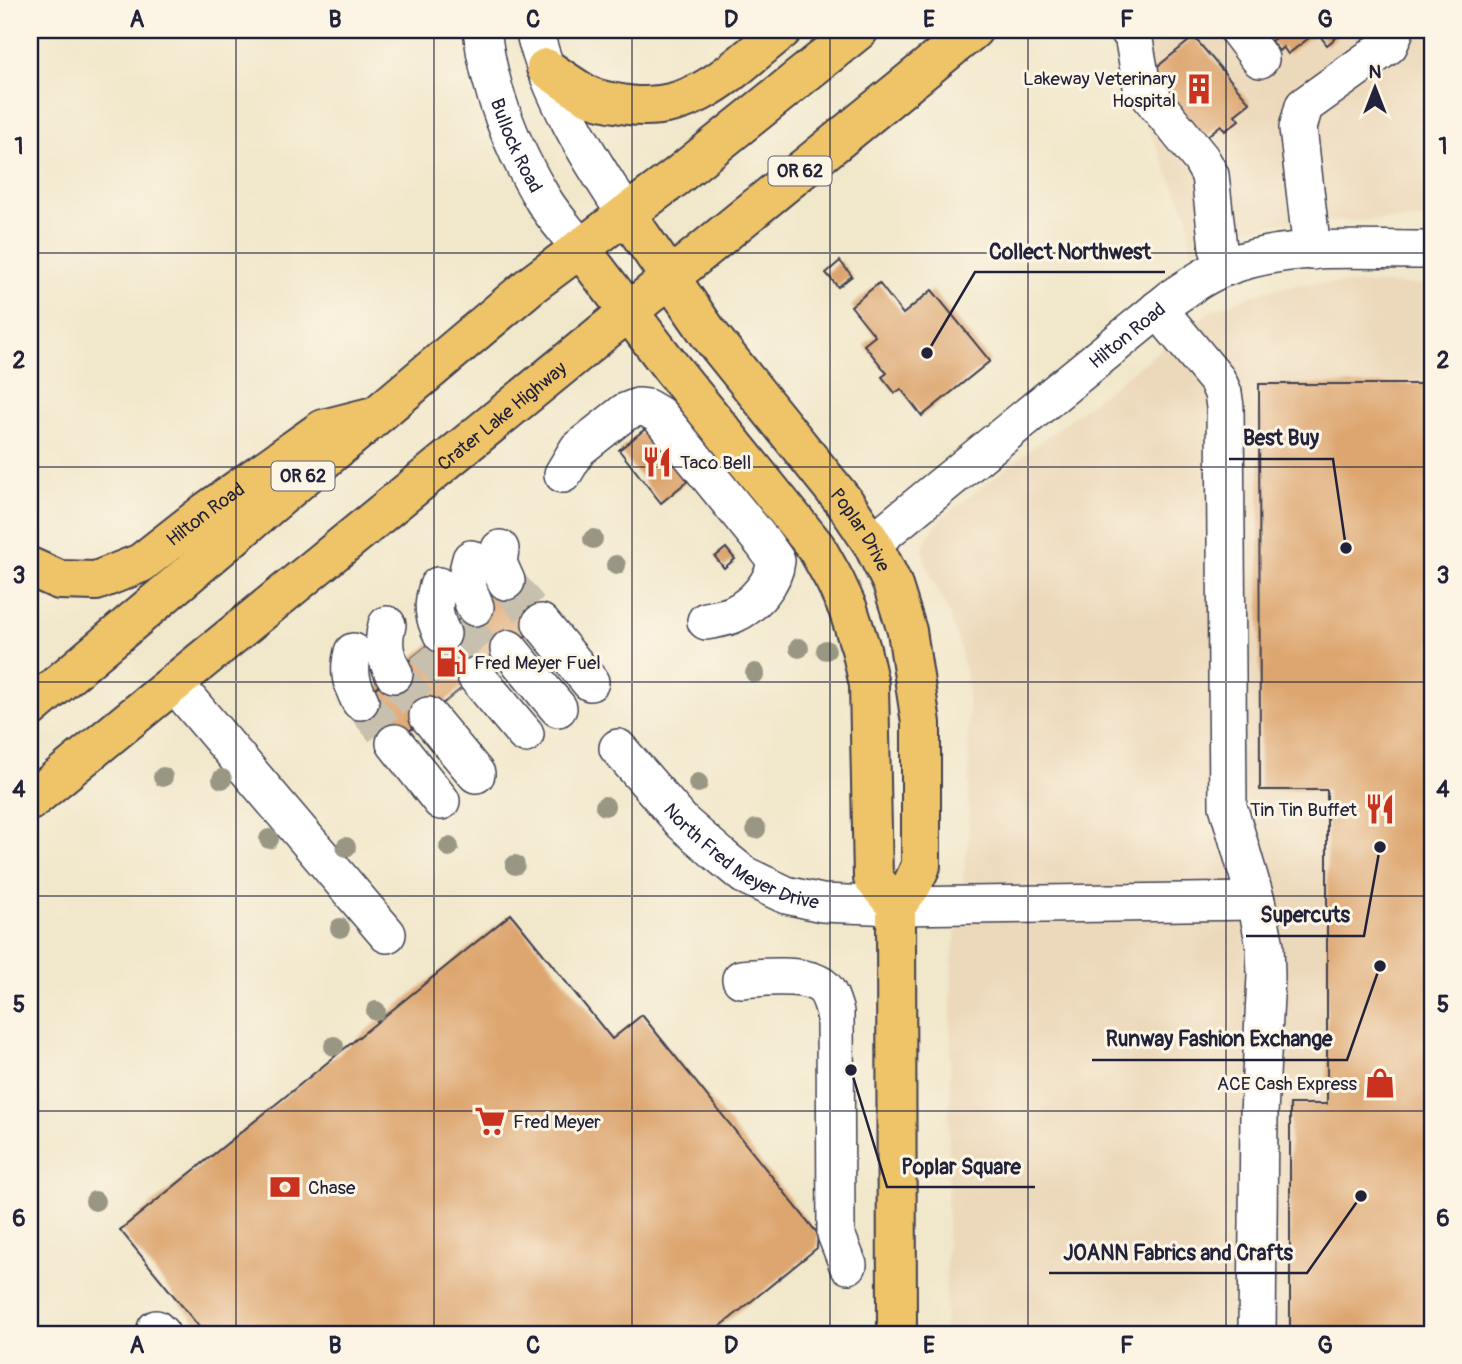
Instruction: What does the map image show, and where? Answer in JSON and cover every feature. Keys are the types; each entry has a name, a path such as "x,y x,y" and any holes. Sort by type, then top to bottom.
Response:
{"main road":[{"path":"546,68 588,95 626,105 666,106 697,96 782,30"},
{"name":"OR 62","path":"30,708 531,285 676,177 859,30"},
{"name":"Crater Lake Highway","path":"30,801 972,30"},
{"name":"Poplar Drive","path":"626,214 709,334 845,503 872,543 892,583 907,631 921,723 921,866 912,885 896,906"},
{"path":"580,248 816,547 848,609 861,649 869,685 873,878 896,906 897,1334"},
{"name":"Hilton Road","path":"30,567 59,579 96,581 141,563 206,512 323,429 374,415"}],"street":[{"name":"Bullock Road","path":"482,30 495,89 524,166 546,203 580,248"},
{"path":"534,30 567,119 626,214"},
{"path":"1128,30 1133,35 1142,86 1201,159 1210,175 1218,248 1226,267"},
{"path":"1237,30 1260,59"},
{"path":"1312,251 1298,128 1304,106 1389,45 1395,30"},
{"name":"Hilton Road","path":"872,543 1158,309 1199,280 1226,267 1283,252 1432,250"},
{"path":"1158,309 1217,380 1223,393 1228,806 1256,901 1265,946 1259,1114 1258,1334"},
{"path":"562,474 578,449 625,412 638,407 647,408 659,415 776,561 770,580 754,599 735,614 706,621"},
{"path":"174,683 387,934"},
{"path":"468,683 516,741"},
{"path":"468,683 516,741"},
{"path":"468,683 516,741"},
{"path":"468,683 516,741"},
{"name":"North Fred Meyer Drive","path":"618,748 683,823 744,875 786,895 822,903 896,906 1256,901"},
{"path":"741,979 770,976 814,982 824,988 830,998 835,1012 836,1234 848,1265"}],"shaded area":[{"path":"1103,30 1432,30 1432,219 1283,222 1237,231 1191,251 1188,216"},
{"path":"1310,283 1432,285 1432,1334 945,1334 952,962 969,835 968,691 961,651 949,614 925,562 923,550 927,538 943,517 1212,310 1270,289"}],"building":[{"path":"1269,30 1346,30 1327,45 1317,32 1288,54 1283,47 1279,51 1271,41 1275,38"},
{"name":"Lakeway Veterinary Hospital","path":"1194,37 1250,103 1235,115 1239,120 1225,131 1221,125 1201,141 1147,75"},
{"path":"840,261 852,276 838,287 826,273"},
{"path":"879,283 903,314 932,290 990,361 922,416 901,389 895,393 882,377 887,373 864,345 875,336 851,306"},
{"path":"1259,384 1432,384 1432,1334 1290,1334 1290,1104 1327,1104 1327,790 1260,790"},
{"name":"Taco Bell","path":"654,422 696,474 661,503 619,450"},
{"path":"726,548 735,559 724,568 715,557"},
{"name":"Fred Meyer Fuel","path":"510,578 545,620 391,746 356,704"},
{"name":"Fred Meyer","path":"511,914 612,1039 642,1015 818,1234 817,1248 711,1334 205,1334 120,1230"}],"tunnel":[{"path":"506,581 541,623"},
{"path":"458,621 493,662"},
{"path":"425,647 460,690"},
{"path":"394,674 428,716"},
{"path":"360,701 395,743"}],"place":[{"name":"Lakeway Veterinary Hospital","path":"1199,89"},
{"name":"Collect Northwest","path":"927,353"},
{"name":"Taco Bell","path":"657,462"},
{"name":"Best Buy","path":"1346,548"},
{"name":"Fred Meyer Fuel","path":"451,662"},
{"name":"Tin Tin Buffet","path":"1380,809"},
{"name":"Supercuts","path":"1380,847"},
{"name":"Runway Fashion Exchange","path":"1380,966"},
{"name":"Poplar Square","path":"851,1070"},
{"name":"ACE Cash Express","path":"1380,1083"},
{"name":"Fred Meyer","path":"490,1121"},
{"name":"Chase","path":"285,1187"},
{"name":"JOANN Fabrics and Crafts","path":"1361,1196"}]}
